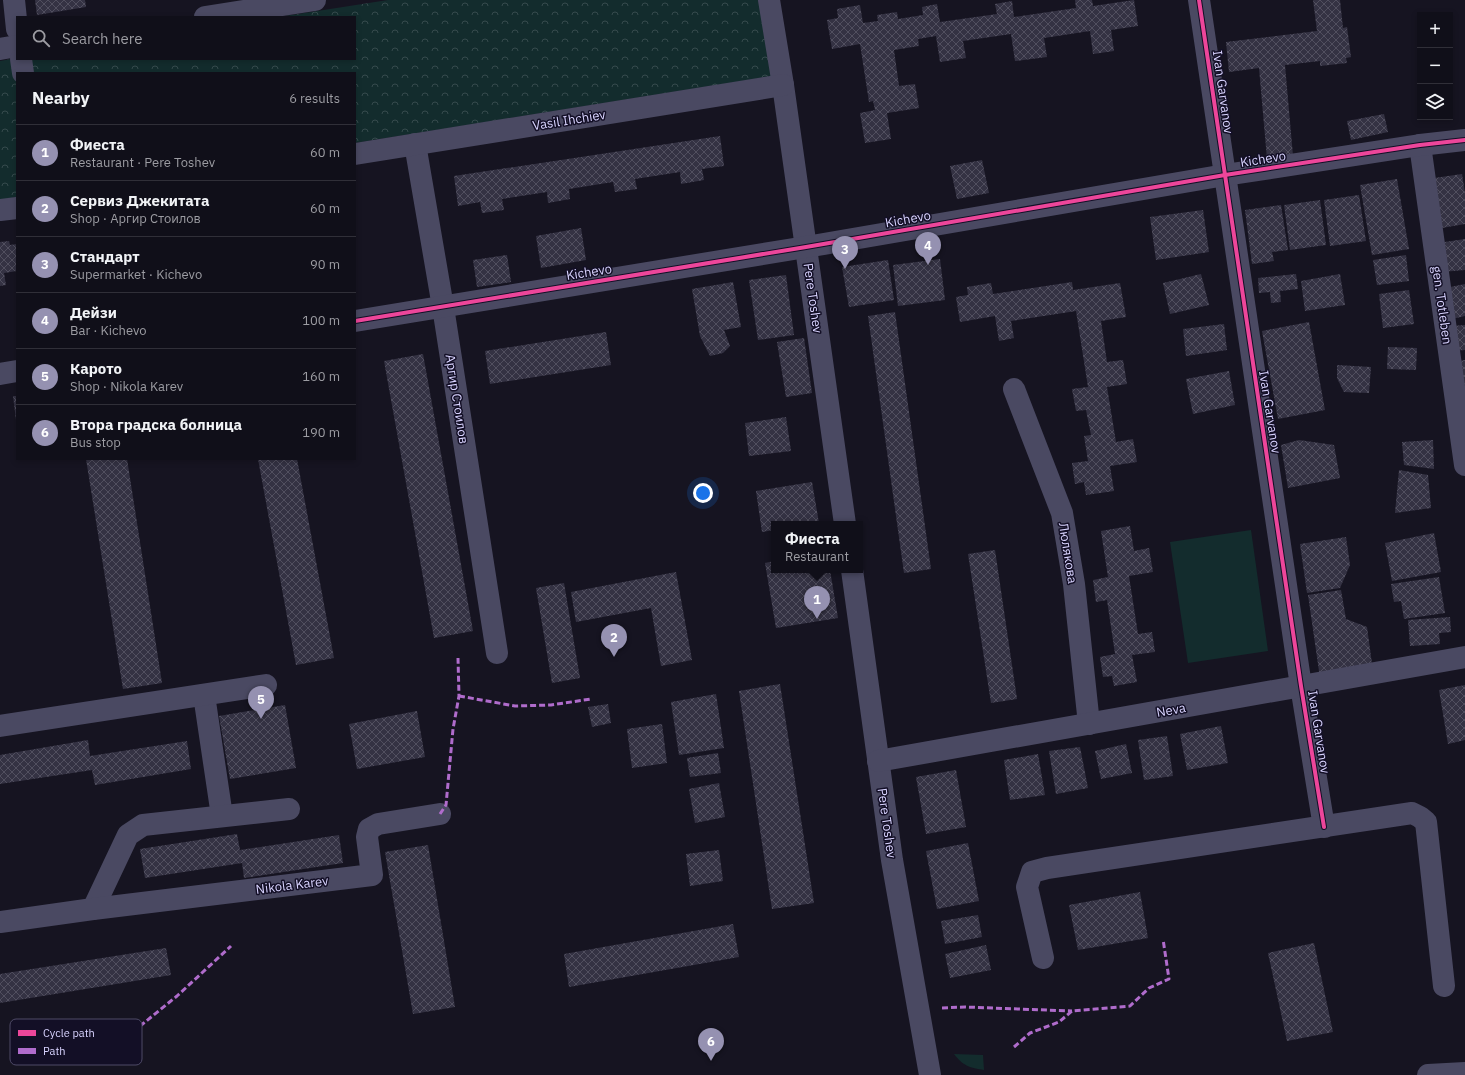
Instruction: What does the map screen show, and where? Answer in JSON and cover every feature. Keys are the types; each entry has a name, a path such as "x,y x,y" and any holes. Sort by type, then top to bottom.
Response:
{"street":[{"path":"14,0 16,19"},
{"path":"211,16 315,0"},
{"name":"Pere Toshev","path":"769,0 783,85 846,521"},
{"name":"Ivan Garvanov","path":"1199,0 1301,686 1324,827"},
{"path":"0,49 16,46"},
{"path":"21,60 23,72"},
{"name":"Vasil Ihchiev","path":"356,154 783,85"},
{"name":"Kichevo","path":"356,321 806,247 1225,175 1420,145 1465,140"},
{"name":"Аргир Стоилов","path":"415,144 497,653"},
{"name":"gen. Totleben","path":"1420,145 1465,465"},
{"path":"0,210 16,208"},
{"path":"0,374 16,371"},
{"name":"Люлякова","path":"1014,389 1062,513 1074,584 1089,724"},
{"name":"Pere Toshev","path":"852,573 892,860 930,1075"},
{"name":"Neva","path":"878,761 1465,657"},
{"path":"0,726 266,685"},
{"path":"204,695 222,816"},
{"path":"93,909 128,835 143,825 288,809"},
{"path":"1043,958 1027,887 1032,872 1047,868 1412,813 1426,822 1444,986"},
{"name":"Nikola Karev","path":"0,922 93,909 372,875 367,837 369,829 378,824 440,814"},
{"path":"1428,1075 1465,1073"}],"green space":[{"path":"388,0 761,0 773,76 356,143 356,72 16,72 16,197 0,200 0,61 16,58 16,60 356,60 356,16 285,16"},
{"path":"1251,530 1268,651 1188,663 1170,542"},
{"path":"954,1054 983,1055 984,1070 967,1066"}],"building":[{"path":"35,0 85,0 86,7 37,15"},
{"path":"1075,0 1092,0 1093,6 1134,0 1138,26 1111,30 1114,51 1093,54 1090,31 1044,38 1047,57 1015,61 1011,34 963,41 966,58 940,62 936,36 918,39 919,46 894,50 899,86 915,84 919,108 887,113 891,139 865,143 860,113 875,110 873,101 869,102 860,44 832,49 827,20 838,18 837,9 860,5 863,23 878,21 877,15 897,12 898,19 923,15 922,7 937,4 940,22 997,14 995,4 1012,1 1014,17 1076,8"},
{"path":"1313,0 1340,0 1343,28 1347,27 1351,57 1346,58 1347,63 1320,66 1320,61 1285,65 1293,156 1267,159 1259,68 1229,72 1226,42 1317,31"},
{"path":"1384,114 1388,132 1351,140 1347,121"},
{"path":"720,136 724,166 702,169 704,180 681,184 680,172 635,179 637,189 615,192 613,182 569,189 570,199 548,203 547,192 502,199 504,210 482,213 480,202 458,206 454,176"},
{"path":"982,160 989,193 957,199 950,166"},
{"path":"1462,174 1465,193 1465,224 1442,228 1434,178"},
{"path":"1397,179 1409,249 1372,255 1360,185"},
{"path":"1359,195 1366,241 1330,246 1324,200"},
{"path":"1320,200 1326,245 1290,250 1284,205"},
{"path":"1281,205 1288,250 1272,252 1274,261 1252,264 1245,210"},
{"path":"1203,210 1209,252 1156,260 1150,217"},
{"path":"581,228 586,260 541,268 536,236"},
{"path":"1465,239 1465,270 1442,272 1438,243"},
{"path":"9,241 10,245 16,244 16,271 4,273 6,285 0,286 0,242"},
{"path":"507,255 511,282 477,287 473,260"},
{"path":"1406,255 1409,281 1377,285 1373,260"},
{"path":"940,259 945,300 898,306 893,265"},
{"path":"888,260 894,300 849,307 842,267"},
{"path":"1201,274 1209,305 1170,314 1163,283"},
{"path":"1296,274 1298,289 1280,291 1281,302 1271,303 1270,292 1259,293 1258,278"},
{"path":"1340,274 1345,305 1305,311 1301,281"},
{"path":"786,275 794,335 758,340 749,280"},
{"path":"733,282 741,327 724,330 730,346 723,353 710,356 700,336 692,289"},
{"path":"1072,282 1073,290 1120,283 1126,317 1101,321 1107,362 1123,360 1127,384 1107,387 1116,442 1133,439 1137,462 1110,466 1114,491 1086,495 1084,482 1075,484 1072,463 1088,461 1084,436 1091,435 1086,410 1076,411 1072,389 1088,387 1076,311 1011,321 1014,338 999,341 995,316 960,322 956,297 968,295 967,287 991,283 993,294"},
{"path":"1465,284 1465,316 1452,319 1445,288"},
{"path":"1409,290 1414,324 1383,328 1379,294"},
{"path":"895,312 931,569 904,573 868,316"},
{"path":"1309,322 1325,410 1278,419 1262,331"},
{"path":"1224,324 1227,350 1186,356 1183,329"},
{"path":"1465,325 1465,350 1453,351 1450,326"},
{"path":"606,332 611,365 490,384 485,351"},
{"path":"804,338 812,393 786,397 777,342"},
{"path":"1388,347 1417,348 1416,370 1387,369"},
{"path":"423,354 473,631 434,638 384,361"},
{"path":"1465,360 1465,386 1456,361"},
{"path":"1337,365 1371,367 1369,393 1344,392 1337,378"},
{"path":"1229,371 1235,405 1193,414 1186,379"},
{"path":"13,396 16,396 16,420"},
{"path":"786,417 791,451 749,456 745,423"},
{"path":"1299,440 1334,445 1340,478 1288,488 1281,445"},
{"path":"1433,440 1434,469 1404,465 1402,442"},
{"path":"86,460 127,460 162,683 123,689"},
{"path":"258,460 297,460 334,658 296,665"},
{"path":"1399,470 1428,475 1431,508 1395,513"},
{"path":"812,482 819,521 771,521 771,530 762,532 756,491"},
{"path":"1130,526 1134,551 1149,548 1153,572 1129,576 1138,634 1152,632 1155,652 1132,655 1137,682 1114,686 1112,676 1103,677 1100,657 1115,654 1107,600 1096,602 1093,580 1108,577 1101,531"},
{"path":"1434,533 1441,572 1392,581 1385,543"},
{"path":"1346,537 1350,565 1340,588 1307,593 1300,544"},
{"path":"995,550 1017,699 991,703 968,554"},
{"path":"771,562 771,573 830,573 838,618 776,628 765,563"},
{"path":"676,572 692,660 661,666 651,608 576,622 571,592"},
{"path":"1439,577 1445,613 1404,619 1401,601 1394,602 1391,584"},
{"path":"564,583 580,678 552,683 536,588"},
{"path":"1341,590 1346,619 1367,627 1373,671 1320,678 1308,595"},
{"path":"1450,617 1451,632 1439,633 1440,644 1410,646 1408,620"},
{"path":"780,684 814,903 772,909 739,691"},
{"path":"1465,685 1465,740 1448,744 1439,690"},
{"path":"716,694 724,748 679,755 671,702"},
{"path":"608,704 611,723 592,727 588,707"},
{"path":"285,705 296,768 230,779 219,716"},
{"path":"417,711 425,757 357,769 349,724"},
{"path":"662,724 667,763 632,768 627,729"},
{"path":"1221,726 1228,763 1187,770 1180,734"},
{"path":"1167,736 1173,776 1144,780 1138,740"},
{"path":"88,740 90,756 187,741 191,769 95,785 92,770 0,784 0,755"},
{"path":"1126,744 1132,773 1101,779 1095,751"},
{"path":"1080,747 1088,788 1056,794 1049,751"},
{"path":"718,753 721,773 690,777 687,758"},
{"path":"1038,754 1045,795 1010,800 1004,760"},
{"path":"956,770 966,827 926,834 916,777"},
{"path":"719,783 725,817 695,823 689,789"},
{"path":"237,834 240,850 339,835 343,863 244,878 242,863 145,878 140,849"},
{"path":"968,843 979,901 937,909 926,851"},
{"path":"428,845 455,1007 413,1014 385,852"},
{"path":"719,850 723,881 690,886 686,854"},
{"path":"1140,892 1148,938 1078,950 1069,905"},
{"path":"978,915 982,937 945,944 941,921"},
{"path":"733,924 739,957 569,987 564,954"},
{"path":"1314,943 1333,1032 1287,1041 1268,953"},
{"path":"986,945 991,970 950,978 945,954"},
{"path":"166,948 171,975 0,1003 0,974"}],"marked path":[{"path":"440,814 446,805 453,729 459,696 458,658"},
{"path":"459,696 515,706 551,705 591,699"},
{"path":"1014,1047 1030,1033 1059,1022 1072,1011 1130,1006 1149,988 1169,979 1163,939"},
{"path":"142,1025 177,996 231,946"},
{"path":"942,1008 965,1007 1072,1011"}],"cycle path":[{"path":"1199,0 1301,686 1324,827"},
{"path":"356,321 806,247 1225,175 1420,145 1465,140"}],"place":[{"name":"Дейзи","path":"928,265"},
{"name":"Стандарт","path":"845,269"},
{"name":"Фиеста","path":"817,619"},
{"name":"Сервиз Джекитата","path":"614,657"},
{"name":"Карото","path":"261,719"},
{"name":"Втора градска болница","path":"711,1061"}]}
